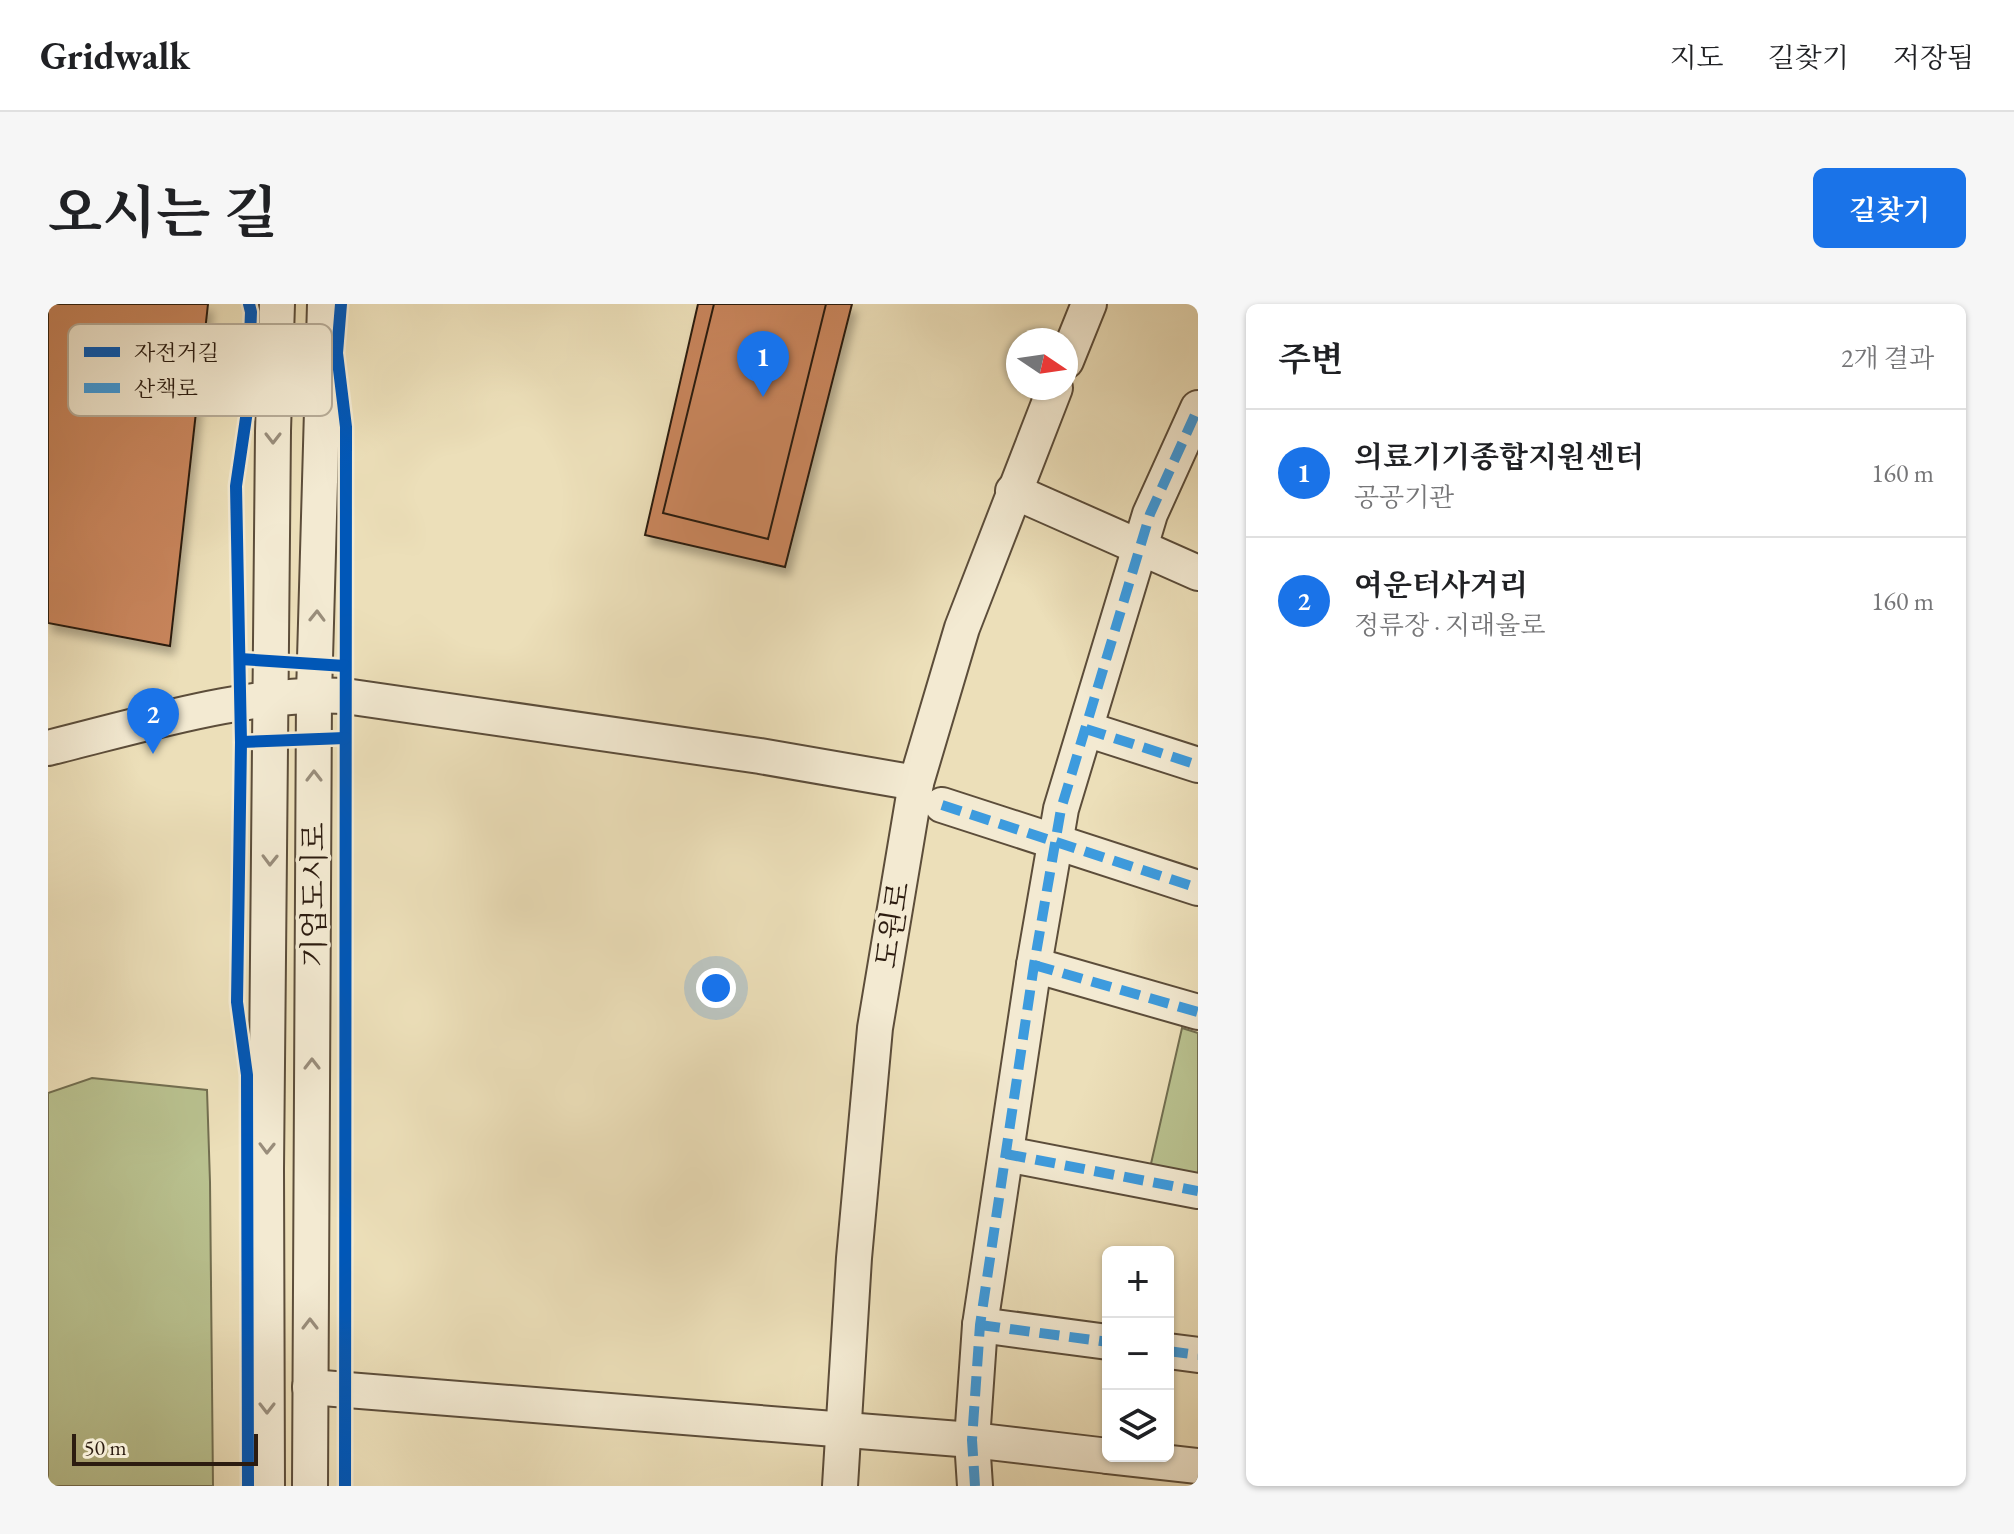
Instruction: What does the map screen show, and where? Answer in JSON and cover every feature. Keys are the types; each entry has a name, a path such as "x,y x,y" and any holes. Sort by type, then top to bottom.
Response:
{"street":[{"name":"기업도시로","path":"276,324 277,304"},
{"name":"기업도시로","path":"324,324 325,304"},
{"path":"1078,331 1089,304"},
{"name":"도원로","path":"840,1486 854,1258 875,1028 916,783 962,628 1050,400"},
{"path":"975,1486 972,1440 980,1325 1043,906 1061,809 1150,514 1198,408"},
{"name":"기업도시로","path":"267,1486 266,1169 273,416"},
{"name":"기업도시로","path":"310,1486 314,694 322,416"},
{"path":"1013,491 1198,573"},
{"path":"48,748 153,722 272,698 314,694 760,756 916,783"},
{"path":"1086,729 1198,765"},
{"path":"942,805 1198,888"},
{"path":"1034,965 1198,1012"},
{"path":"1006,1154 1198,1191"},
{"path":"980,1325 1102,1341"},
{"path":"1174,1352 1198,1355"},
{"path":"310,1387 972,1440 1102,1455"},
{"path":"1162,1462 1198,1466"}],"green space":[{"path":"1182,1028 1198,1033 1198,1178 1150,1168"},
{"path":"92,1078 207,1090 213,1486 48,1486 48,1093"}],"building":[{"path":"48,304 208,304 206,324 68,324 68,416 196,416 170,646 48,623"},
{"path":"698,304 852,304 785,567 645,535"},
{"path":"714,304 826,304 768,539 663,513"}],"marked path":[{"path":"975,1486 972,1440 980,1325 1034,965 1061,809 1150,514 1198,408"},
{"path":"1086,729 1198,765"},
{"path":"942,805 1198,888"},
{"path":"1034,965 1198,1012"},
{"path":"1006,1154 1198,1191"},
{"path":"980,1325 1102,1341"},
{"path":"1174,1352 1198,1355"}],"cycle path":[{"path":"249,304 251,324"},
{"path":"341,304 337,353 346,427 345,1486"},
{"path":"246,416 236,486 241,742 237,1002 247,1075 248,1486"},
{"path":"240,659 345,666"},
{"path":"241,742 345,738"}],"place":[{"name":"의료기기종합지원센터","path":"763,397"},
{"name":"여운터사거리","path":"153,754"}]}
